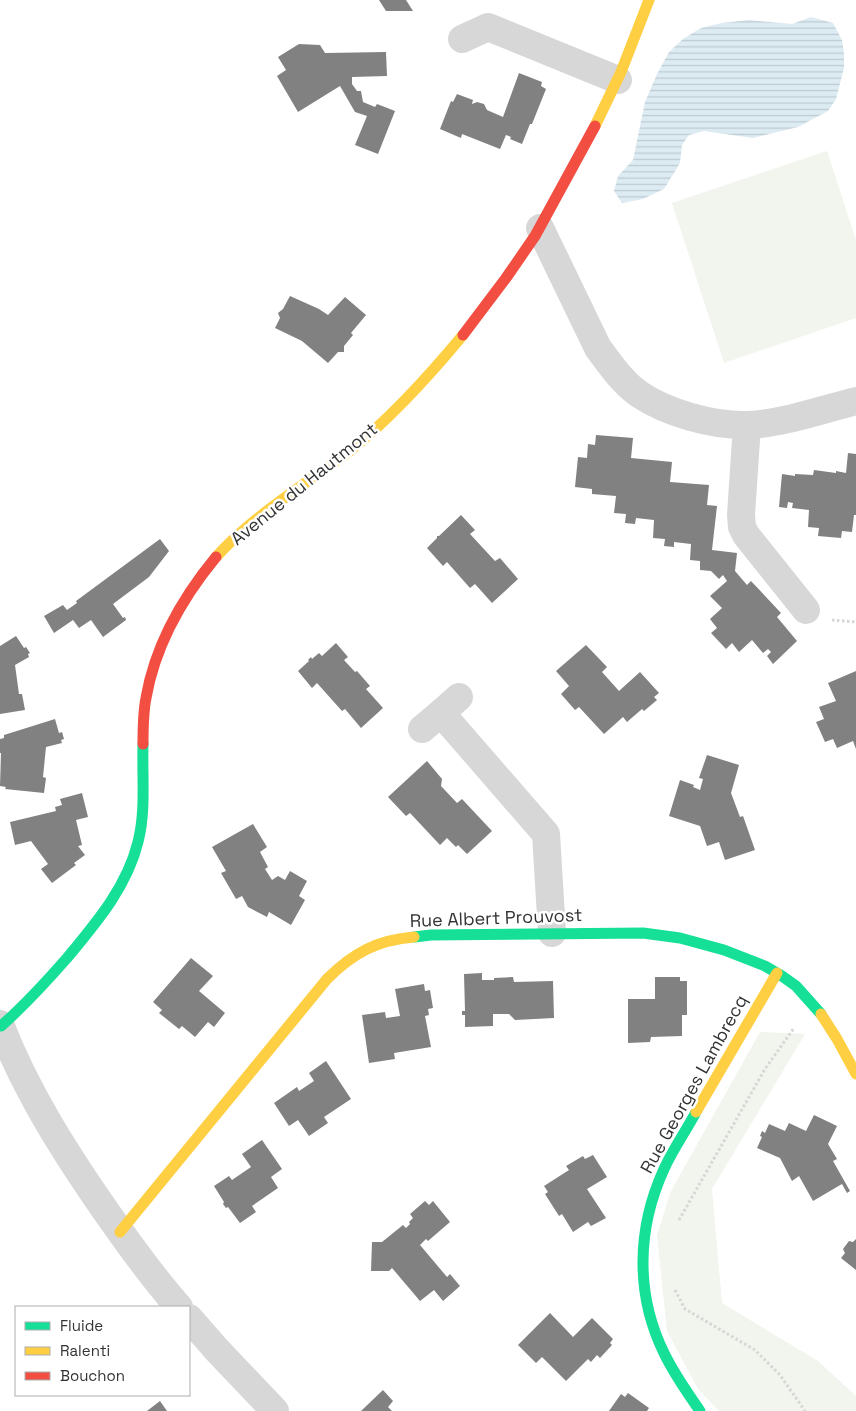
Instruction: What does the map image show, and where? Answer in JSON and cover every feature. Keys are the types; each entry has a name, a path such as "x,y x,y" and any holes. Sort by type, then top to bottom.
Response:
{"street":[{"name":"Avenue du Hautmont","path":"0,1025 18,1012 90,930 123,881 130,865 138,845 143,808 143,719 145,701 159,653 185,601 201,576 237,536 282,499 343,456 366,437 426,379 443,361 484,308 514,268 540,228 602,113 618,80 648,0"},
{"path":"462,39 488,27 618,80"},
{"path":"540,228 598,348 622,380 638,393 676,413 717,422 747,425 766,423 856,401"},
{"path":"747,425 741,515 742,527 746,535 806,610"},
{"path":"441,713 546,834 552,933"},
{"name":"Rue Albert Prouvost","path":"120,1232 327,979 342,964 356,954 389,940 431,935 643,933 661,934 734,953 777,973 795,985 826,1022 856,1074"},
{"name":"Rue Georges Lambrecq","path":"700,1411 684,1389 662,1352 649,1315 642,1272 645,1227 649,1209 664,1168 777,973"},
{"path":"0,1025 42,1113 64,1148 120,1232 178,1306"},
{"path":"190,1319 275,1411"}],"path":[{"path":"675,1227 765,1069 811,1002"},
{"path":"672,1282 685,1309 754,1350 780,1375 805,1411"}],"shaded area":[{"path":"811,17 833,23 842,40 844,68 836,99 828,111 798,127 753,138 704,131 689,135 682,145 680,163 664,189 643,199 622,203 614,191 618,176 633,160 645,102 669,52 683,39 701,28 749,20 792,24"},
{"path":"827,151 856,240 856,318 724,363 672,203"},
{"path":"760,1032 805,1034 712,1189 722,1303 818,1361 856,1396 856,1411 719,1411 698,1389 667,1331 657,1235 671,1191"}],"building":[{"path":"379,0 406,0 413,11 386,11"},
{"path":"299,44 320,45 325,53 386,52 387,76 352,77 352,84 357,91 361,91 363,102 375,107 377,104 395,111 378,154 355,145 367,116 355,112 340,86 298,112 277,76 286,70 278,57"},
{"path":"519,73 542,82 541,86 546,89 522,144 510,139 511,137 506,135 500,149 462,134 461,138 440,129 451,101 453,102 457,94 473,100 472,104 477,102 484,104 487,110 503,117"},
{"path":"290,296 328,315 345,297 366,315 351,333 353,335 344,346 344,352 338,352 328,363 302,341 275,328 280,318 278,313 283,309"},
{"path":"596,435 633,438 631,458 672,462 670,482 709,485 707,505 717,506 712,550 737,553 735,571 747,585 751,581 781,613 777,617 797,641 773,664 767,656 771,652 768,649 763,653 752,640 739,652 732,643 726,649 711,633 717,628 710,619 722,608 710,596 727,581 723,575 719,579 711,571 700,570 700,561 690,560 691,544 674,542 674,547 664,546 665,539 653,538 654,520 636,518 635,524 625,523 626,514 614,513 616,496 592,494 592,489 575,487 578,457 587,458 588,444 595,445"},
{"path":"848,453 856,454 856,515 854,515 852,532 842,531 841,538 818,536 819,528 808,527 809,510 792,508 793,503 788,502 787,508 779,507 782,474 795,476 795,474 813,475 814,470 846,473"},
{"path":"461,515 475,530 470,534 495,561 500,558 518,579 492,603 475,584 470,588 447,562 443,566 427,548 437,536"},
{"path":"160,539 169,551 149,577 113,604 126,620 103,637 91,620 79,628 73,620 54,633 44,616 63,605 67,610 77,603 76,601"},
{"path":"16,636 30,653 28,654 29,657 15,665 19,694 22,694 25,710 0,714 0,646"},
{"path":"336,643 348,657 344,660 370,686 366,689 383,708 361,728 345,709 342,711 317,683 312,688 298,671 311,657 312,659 319,653 322,656"},
{"path":"586,645 607,667 602,672 619,691 640,672 659,693 654,697 657,700 644,711 642,709 627,722 623,717 604,734 579,707 575,710 561,694 569,686 556,671"},
{"path":"856,671 856,749 853,741 837,748 833,739 825,742 816,722 824,719 819,707 836,701 828,683"},
{"path":"55,719 59,733 62,732 64,739 61,740 62,743 46,747 43,777 46,778 44,793 5,789 6,787 0,786 0,739 4,738 4,735"},
{"path":"707,755 739,765 731,793 740,817 743,816 755,850 725,860 719,842 707,846 700,826 669,816 680,780 694,785 693,787 700,790 703,779 699,778"},
{"path":"427,761 442,779 441,786 457,803 462,799 492,831 467,854 447,838 440,845 410,813 406,816 388,797"},
{"path":"82,793 88,817 76,820 82,845 78,846 85,855 74,863 76,865 52,883 41,869 48,864 31,841 15,845 10,822 56,811 55,807 62,805 60,799"},
{"path":"253,824 267,847 260,852 268,867 265,869 272,880 278,876 285,880 290,871 307,881 299,896 305,900 291,925 269,912 267,917 248,907 242,896 236,899 221,873 226,871 212,847"},
{"path":"191,958 213,976 199,991 225,1013 214,1027 208,1022 195,1037 182,1026 179,1029 159,1013 162,1010 153,1002"},
{"path":"482,973 482,980 513,977 514,982 553,981 554,1018 515,1020 509,1014 493,1014 493,1026 465,1027 465,1015 462,1015 462,1011 465,1011 464,974"},
{"path":"655,977 680,977 680,981 687,981 687,1015 682,1015 682,1036 651,1037 650,1042 628,1043 628,999 655,999"},
{"path":"424,984 425,991 430,990 433,1008 428,1009 429,1015 425,1016 431,1047 394,1053 395,1059 369,1063 362,1015 385,1012 386,1018 400,1016 395,989"},
{"path":"326,1061 351,1099 324,1117 328,1123 309,1136 298,1120 289,1126 274,1103 297,1087 299,1091 314,1081 309,1073"},
{"path":"814,1115 837,1126 828,1144 837,1159 833,1161 850,1191 847,1193 842,1184 813,1201 799,1176 792,1181 780,1158 757,1148 762,1137 760,1136 762,1131 765,1133 769,1124 785,1131 789,1123 806,1131"},
{"path":"262,1140 282,1169 271,1177 278,1188 252,1206 256,1212 240,1223 228,1207 226,1208 223,1204 224,1202 214,1186 229,1176 232,1180 251,1167 242,1154"},
{"path":"593,1155 607,1177 587,1189 606,1218 591,1226 588,1222 573,1232 562,1214 559,1216 545,1194 548,1192 544,1186 569,1170 566,1166 583,1156 585,1159"},
{"path":"425,1201 429,1205 433,1201 450,1222 428,1241 426,1239 420,1245 447,1277 450,1274 460,1286 443,1301 434,1290 420,1301 392,1268 389,1271 371,1271 372,1242 382,1242 403,1225 406,1228 413,1218 410,1214"},
{"path":"856,1239 856,1270 841,1258 845,1253 843,1249 849,1241 853,1242"},
{"path":"550,1313 573,1337 592,1318 613,1339 610,1343 612,1345 600,1358 597,1355 591,1362 588,1359 566,1381 542,1357 536,1363 518,1345"},
{"path":"383,1390 393,1401 388,1407 392,1411 361,1411"},
{"path":"628,1393 649,1408 647,1411 609,1411 621,1394 625,1397"},
{"path":"160,1401 167,1411 147,1411"}],"traffic: fast":[{"path":"1,1026 35,993 78,945 109,904 126,874 138,842 142,818 143,744"},
{"path":"414,937 431,935 643,933 680,938 724,950 765,966 796,986 821,1014"},
{"path":"696,1112 664,1169 655,1191 644,1238 643,1261 648,1308 655,1331 672,1368 700,1411"}],"traffic: slow":[{"path":"595,126 621,72 649,0"},
{"path":"216,557 231,541 264,513 366,437 410,395 463,335"},
{"path":"120,1232 327,979 346,962 366,949 388,941 414,937"},
{"path":"696,1112 777,973"},
{"path":"821,1014 856,1074"}],"traffic: jam":[{"path":"463,335 535,236 595,126"},
{"path":"143,744 145,704 150,679 163,641 192,589 216,557"}]}
